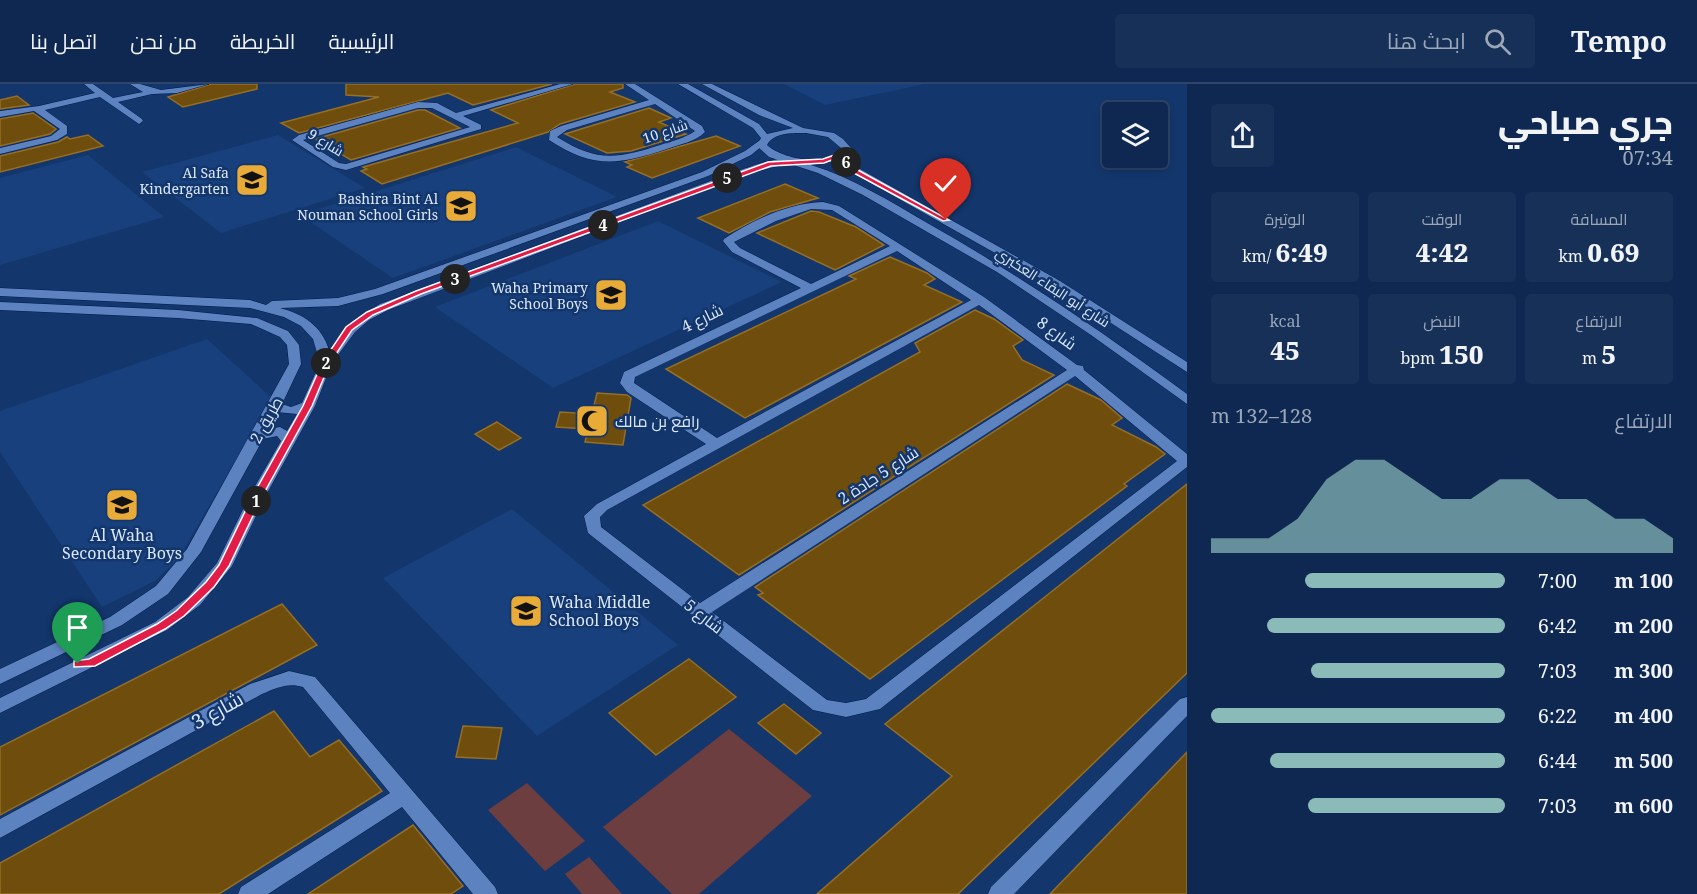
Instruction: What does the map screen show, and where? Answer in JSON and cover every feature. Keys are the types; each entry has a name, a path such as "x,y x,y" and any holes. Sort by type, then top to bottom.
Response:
{"street":[{"path":"88,84 139,121"},
{"path":"134,84 148,93"},
{"path":"112,101 148,93 163,94 205,84"},
{"path":"457,115 569,84"},
{"path":"629,84 656,101"},
{"path":"682,84 756,126 765,133 764,139"},
{"path":"706,84 784,123 813,131"},
{"path":"0,114 39,109 102,94"},
{"name":"شارع 10","path":"656,101 699,128 700,132 615,162 594,159 552,138 564,128 656,101"},
{"name":"شارع 9","path":"418,105 434,105 457,115 478,127 351,167 336,165 297,141 302,137 418,105"},
{"path":"0,151 54,138 64,132 64,128 39,109"},
{"path":"0,292 250,304 338,302 360,298 722,167 764,139 790,130 813,131"},
{"name":"شارع أبو البقاء العكبري","path":"813,131 839,140 846,148 842,154 847,166 1056,283 1187,368"},
{"name":"شارع أبو البقاء العكبري","path":"764,139 762,146 772,155 796,161 867,193 1038,293 1187,400"},
{"name":"طريق 2","path":"3,705 161,626 180,614 210,584 224,566 288,440 308,406 326,363 349,329 359,320 418,293 742,172 796,161 824,161 842,154"},
{"name":"شارع 8","path":"808,287 736,250 728,241 792,211 819,205 835,208 980,300 1078,369 1187,461"},
{"path":"601,212 614,213 618,216 616,220"},
{"name":"شارع 4","path":"716,444 632,389 627,379 635,371 808,287 897,247"},
{"path":"404,283 399,289 401,291 418,293"},
{"path":"1038,293 1037,289 1043,287 1056,289 1112,323 1130,330"},
{"path":"114,313 132,304 127,298"},
{"path":"178,314 168,308 172,304 187,300"},
{"name":"شارع 5","path":"980,300 602,507 592,516 591,523 594,530 820,705 834,710 855,711 873,704 1187,461"},
{"path":"250,304 288,314 305,323 319,338 326,363"},
{"name":"طريق 2","path":"0,306 114,313 178,314 253,321 284,334 293,345 295,364 275,405 193,552 180,571 142,606 0,678"},
{"name":"شارع 5 جادة 2","path":"699,612 1078,369"},
{"path":"275,405 281,410 289,411 308,406"},
{"path":"257,436 280,431 288,440"},
{"path":"77,640 69,648 70,658 78,664 91,663"},
{"name":"شارع 3","path":"0,829 256,689 289,677 301,677 309,682 487,894"},
{"path":"0,678 9,681 12,686 12,696 3,705"},
{"path":"999,894 1187,704"},
{"path":"249,894 405,794"}],"shaded area":[{"path":"784,84 925,84 825,105"},
{"name":"Al Safa Kindergarten","path":"278,135 365,188 221,233 142,172"},
{"name":"Bashira Bint Al Nouman School Girls","path":"516,147 617,197 393,278 300,215"},
{"path":"88,155 164,217 0,265 0,178"},
{"name":"Waha Primary School Boys","path":"658,221 782,282 553,388 435,307"},
{"name":"Al Waha Secondary Boys","path":"207,339 272,398 179,558 155,581 102,607 0,452 0,411"},
{"name":"Waha Middle School Boys","path":"512,509 678,645 537,736 383,578"},
{"path":"729,729 812,796 699,894 672,894 603,827"},
{"path":"527,783 585,841 545,871 488,810"},
{"path":"589,857 622,894 582,894 565,874"}],"building":[{"path":"211,84 257,84 257,89 183,107 168,97"},
{"path":"346,84 552,84 473,105 448,93 299,133 281,123 379,97 346,95"},
{"path":"575,84 623,84 623,88 610,92 635,102 560,124 548,132 382,184 361,171 367,169 363,167 518,123 491,110"},
{"path":"17,96 29,105 0,109 0,100"},
{"path":"649,108 671,118 659,122 686,134 631,151 607,153 565,134"},
{"path":"425,110 460,128 351,160 315,139"},
{"path":"33,113 56,129 50,134 0,146 0,119"},
{"path":"88,135 103,146 0,172 0,156 58,142 67,137 70,139"},
{"path":"716,136 740,146 652,178 627,167 632,165 625,162"},
{"path":"785,184 818,198 770,212 729,233 698,218"},
{"path":"811,211 856,227 884,245 835,270 757,233"},
{"path":"890,257 927,273 935,279 924,285 962,302 745,418 666,369 856,279 849,276"},
{"path":"975,310 994,319 1023,340 1013,346 1022,360 1054,375 739,575 643,505 920,352 915,343"},
{"path":"1067,384 1101,400 1122,418 1112,425 1156,447 1165,454 1124,484 1127,486 870,679 758,595 763,593 755,587"},
{"name":"رافع بن مالك","path":"597,393 627,395 631,398 623,445 585,442 588,429 556,427 560,412 592,414"},
{"path":"497,422 521,438 499,450 475,434"},
{"path":"1187,484 1187,673 958,894 817,894 952,776 885,724"},
{"path":"282,604 317,645 0,815 0,747"},
{"path":"689,659 736,697 656,755 609,713"},
{"path":"784,704 821,733 796,754 758,723"},
{"path":"274,711 310,757 339,740 382,791 219,894 0,894 0,863"},
{"path":"463,726 502,728 496,759 456,757"},
{"path":"1187,752 1187,894 1050,894 1142,799"},
{"path":"413,825 463,886 451,894 308,894"}],"place":[{"name":"Al Safa Kindergarten","path":"252,180"},
{"name":"Bashira Bint Al Nouman School Girls","path":"461,206"},
{"name":"Waha Primary School Boys","path":"611,295"},
{"name":"رافع بن مالك","path":"592,421"},
{"name":"Al Waha Secondary Boys","path":"122,505"},
{"name":"Waha Middle School Boys","path":"526,611"}],"route":[{"path":"78,664 91,663 161,626 180,614 210,584 224,566 258,495 308,406 326,363 349,329 370,313 742,172 770,164 824,161 842,154 847,166 946,220"}]}
